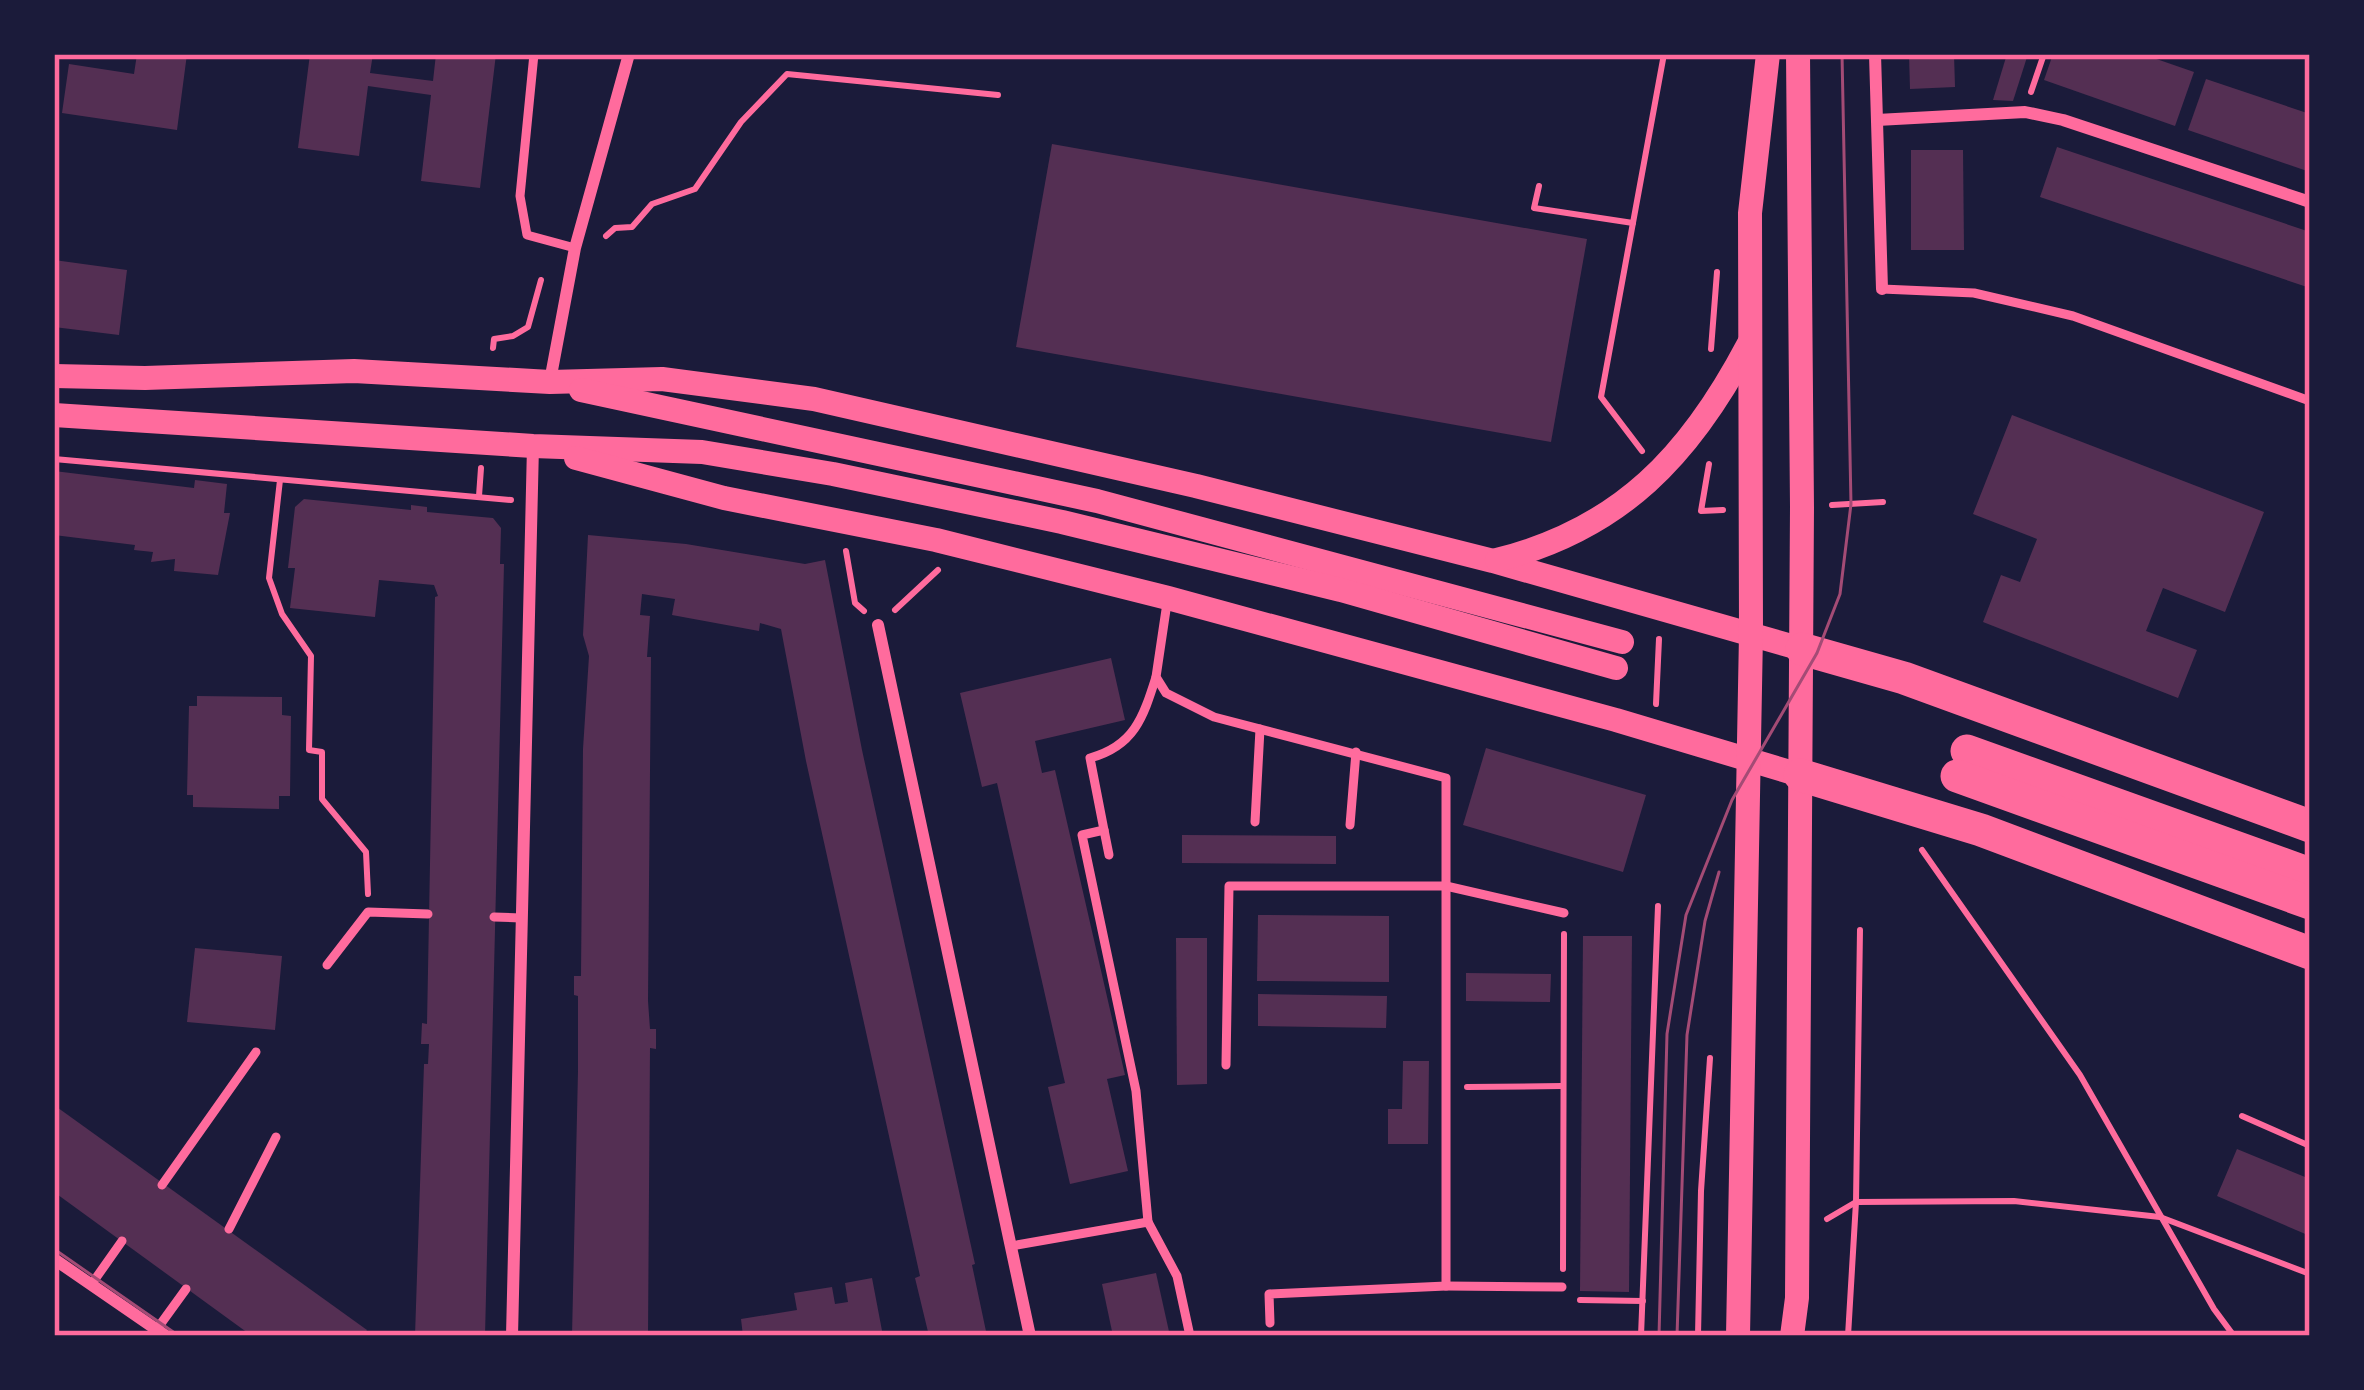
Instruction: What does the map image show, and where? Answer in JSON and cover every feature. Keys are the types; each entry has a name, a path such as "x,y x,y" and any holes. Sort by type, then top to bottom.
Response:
{"highway":[{"path":"1802,649 1904,678 2310,826"},
{"path":"2310,874 1962,764 2310,903"},
{"path":"1800,775 1981,830 2310,953"}],"main road":[{"path":"1738,1336 1751,634 1750,213 1768,54"},
{"path":"1792,1336 1798,1236 1802,649 1798,54"},
{"path":"1493,561 1577,533 1613,513 1658,472 1714,406 1751,338"},
{"path":"54,376 146,378 354,370 550,382 662,379 814,399 1196,486 1493,561 1802,649"},
{"path":"550,382 1097,501 1622,642"},
{"path":"54,416 702,452 1062,522 1341,590 1616,668"},
{"path":"533,446 724,498 963,547 1168,598 1800,775"}],"street":[{"path":"550,382 575,248 629,54"},
{"path":"1875,54 1882,290"},
{"path":"1877,120 2025,112 2310,202"},
{"path":"512,1336 533,446"},
{"path":"878,625 1030,1336"},
{"path":"54,1258 162,1332"}],"lane":[{"path":"534,54 520,196 527,235 575,248"},
{"path":"1882,290 1974,293 2073,316 2310,401"},
{"path":"1109,855 1090,758 1116,751 1147,707 1168,598"},
{"path":"1156,676 1166,693 1214,717 1446,778 1446,1286"},
{"path":"1255,822 1259,729"},
{"path":"1350,825 1356,752"},
{"path":"1104,830 1082,835 1136,1090 1148,1222 1177,1276 1190,1336"},
{"path":"1226,1064 1229,886 1446,886 1564,913"},
{"path":"327,965 368,912 428,914"},
{"path":"494,916 520,917"},
{"path":"162,1185 256,1052"},
{"path":"229,1229 276,1137"},
{"path":"1010,1246 1148,1222"},
{"path":"91,1286 122,1241"},
{"path":"1270,1323 1269,1294 1446,1286 1562,1287"},
{"path":"162,1332 186,1289"}],"path":[{"path":"1658,472 1601,397 1664,54"},
{"path":"2025,112 2044,54"},
{"path":"575,248 602,239 615,228 632,227 652,204 695,188 742,122 788,74 998,95"},
{"path":"1539,186 1534,208 1633,223"},
{"path":"492,355 494,339 528,328 551,242"},
{"path":"54,458 532,503"},
{"path":"280,480 269,578 282,614 311,656 309,750 322,752 322,799 366,852 368,912"},
{"path":"878,625 963,547"},
{"path":"847,559 855,603"},
{"path":"1655,732 1660,608"},
{"path":"1917,842 2080,1075 2234,1336"},
{"path":"1641,1336 1658,906"},
{"path":"1564,913 1562,1300 1643,1301"},
{"path":"1848,1336 1856,1202 1860,930"},
{"path":"1698,1336 1710,1058"},
{"path":"1445,1088 1563,1086"},
{"path":"2242,1116 2310,1146"},
{"path":"1798,1236 1856,1202 2014,1201 2160,1217 2310,1274"}],"building":[{"path":"137,54 187,54 177,130 62,113 69,64 134,74"},
{"path":"310,54 373,54 370,73 433,81 436,54 496,54 480,188 421,181 431,95 368,86 359,156 298,148"},
{"path":"1909,54 1954,54 1955,87 1910,89"},
{"path":"2007,54 2028,54 2013,101 1993,100"},
{"path":"2053,54 2142,54 2194,72 2175,126 2044,80"},
{"path":"2206,79 2310,114 2310,172 2188,130"},
{"path":"1052,144 1587,239 1551,442 1016,347"},
{"path":"2057,147 2310,232 2310,288 2040,197"},
{"path":"1911,150 1963,150 1964,250 1911,250"},
{"path":"54,260 127,270 119,335 54,327"},
{"path":"2012,415 2264,512 2225,612 2163,588 2146,631 2197,650 2178,698 1983,622 2001,575 2020,582 2037,539 1973,514"},
{"path":"54,471 194,488 195,480 227,484 224,513 230,513 218,575 174,571 175,559 151,562 153,552 134,550 135,545 54,535"},
{"path":"304,499 411,510 411,505 427,507 427,512 493,518 501,528 500,564 504,564 485,1336 415,1336 424,1064 428,1064 429,1044 421,1044 422,1023 427,1024 438,596 434,585 379,580 375,617 290,608 295,568 288,568 295,507"},
{"path":"588,535 686,544 805,564 825,560 987,1336 929,1336 781,629 760,623 759,631 672,615 675,599 642,594 640,615 650,616 648,1001 650,1029 656,1029 656,1049 650,1048 648,1336 572,1336 578,1071 574,976 581,976"},
{"path":"1111,658 1125,720 1035,741 1042,773 1055,770 1125,1075 1107,1079 1128,1171 1070,1184 1048,1087 1065,1083 997,783 982,787 960,693"},
{"path":"197,696 282,697 282,715 291,716 290,796 279,796 279,809 193,807 193,795 187,795 189,706 197,706"},
{"path":"1486,748 1646,795 1623,872 1463,825"},
{"path":"1182,835 1336,836 1336,864 1182,863"},
{"path":"1258,915 1389,916 1389,982 1257,981"},
{"path":"1583,936 1632,936 1629,1292 1580,1291"},
{"path":"1176,938 1207,938 1207,1084 1177,1085"},
{"path":"195,948 282,956 275,1030 187,1022"},
{"path":"1466,973 1551,974 1550,1002 1466,1001"},
{"path":"1258,994 1387,996 1386,1028 1258,1026"},
{"path":"1403,1061 1429,1061 1428,1144 1388,1144 1388,1109 1402,1109"},
{"path":"54,1105 367,1330 363,1336 252,1336 54,1192"},
{"path":"2237,1149 2310,1179 2310,1236 2217,1196"},
{"path":"1156,1273 1170,1336 1113,1336 1102,1284"},
{"path":"872,1278 883,1336 743,1336 741,1319 797,1310 794,1293 832,1287 835,1304 848,1302 845,1283"}],"tram line":[{"path":"1659,1336 1667,1034 1686,915 1732,800 1817,653 1840,594 1851,504 1842,54"},
{"path":"1677,1336 1687,1035 1705,921 1719,872"},
{"path":"54,1249 179,1336"}]}
